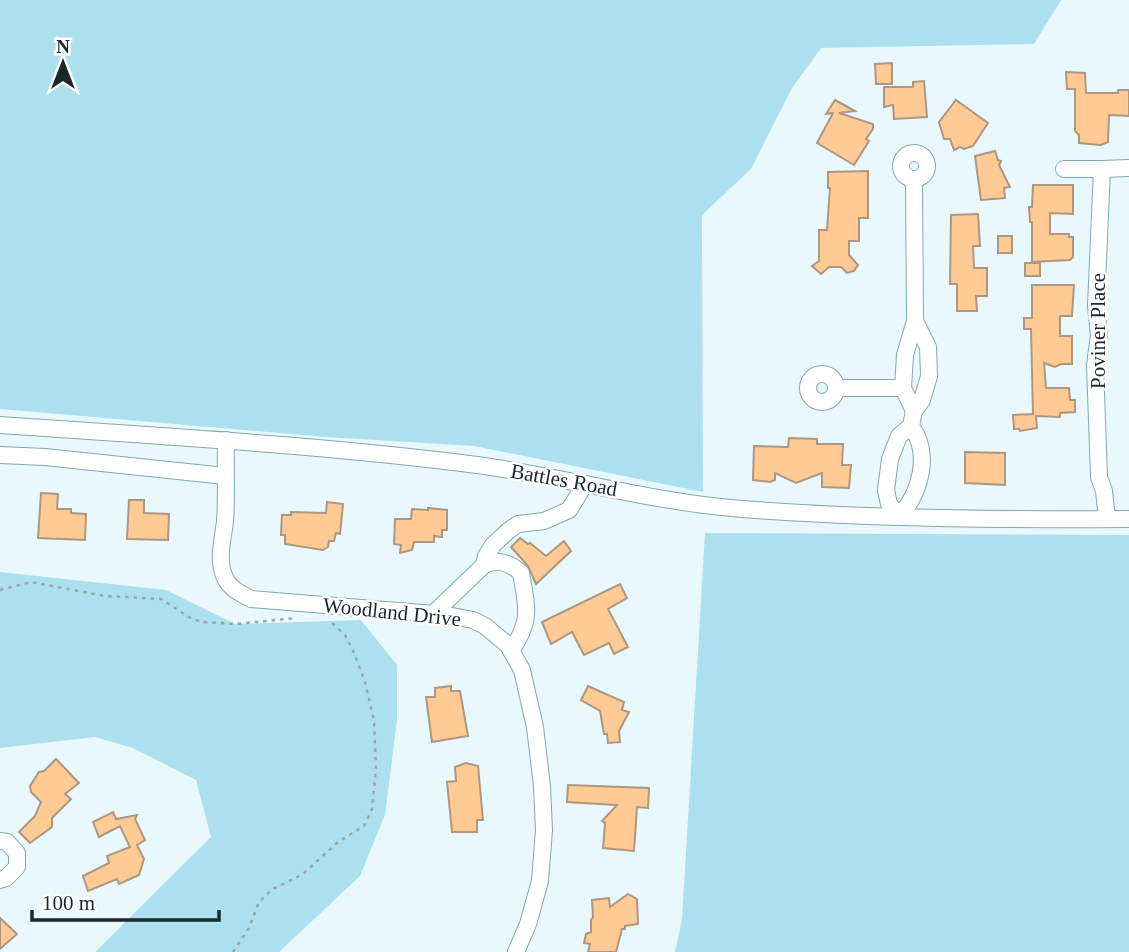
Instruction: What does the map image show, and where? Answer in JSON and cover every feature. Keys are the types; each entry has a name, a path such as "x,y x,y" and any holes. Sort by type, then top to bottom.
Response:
{"street":[{"path":"1064,169 1129,168"},
{"name":"Poviner Place","path":"1102,169 1096,365 1099,477 1104,491 1107,519"},
{"path":"914,179 915,321 905,355 903,388 912,418 920,438 922,450 918,488 911,504 899,516 889,503 886,489 893,447 912,418 922,400 929,376 928,347 915,321"},
{"path":"836,388 903,388"},
{"name":"Battles Road","path":"0,425 226,440 478,466 684,502 741,509 899,516 1129,519"},
{"name":"Woodland Drive","path":"226,440 225,522 220,551 221,567 226,580 235,591 251,599 433,614 472,620 498,634 522,670 535,727 544,830 540,881 528,924 516,952"},
{"path":"0,455 59,458 225,476"},
{"path":"484,565 493,545 508,531 518,524 544,522 569,510 584,484"},
{"path":"433,614 484,565 492,561 504,562 522,573 527,622 511,651"},
{"path":"0,841 7,842 17,853 17,867 0,880"}],"path":[{"path":"0,590 31,582 106,596 161,599 192,619 204,622 235,624 300,618"},
{"path":"233,952 249,928 259,902 271,890 303,874 338,842 364,826 372,809 376,768 374,720 365,682 354,653 340,629 326,618"}],"shaded area":[{"path":"0,0 1061,0 1034,44 821,48 792,88 751,169 702,215 703,492 474,446 326,437 0,409"},
{"path":"705,533 1129,535 1129,952 675,952 682,919"},
{"path":"0,572 166,590 235,624 361,620 397,665 397,720 385,815 360,876 279,952 95,952 211,837 196,780 133,748 95,737 0,748"}],"building":[{"path":"892,63 892,84 876,84 875,64"},
{"path":"1066,72 1085,73 1086,93 1118,93 1118,90 1129,90 1129,116 1109,115 1108,142 1101,145 1079,143 1079,135 1075,131 1075,89 1067,89"},
{"path":"924,81 927,117 894,119 893,105 884,107 884,87 913,87 913,82"},
{"path":"835,100 855,111 839,113 873,124 873,129 866,139 869,141 854,165 817,143 833,113 826,114"},
{"path":"956,100 988,123 973,146 954,150 950,139 944,139 939,122"},
{"path":"995,151 1010,187 1004,188 1005,198 981,200 975,156"},
{"path":"868,171 868,218 859,218 859,241 849,241 849,255 858,265 854,271 847,273 841,267 829,267 821,274 812,266 819,261 819,230 827,230 830,188 828,172"},
{"path":"1033,185 1073,185 1073,214 1050,213 1050,234 1069,234 1069,237 1073,237 1073,257 1070,260 1032,262 1032,222 1029,207 1032,207"},
{"path":"978,214 980,246 973,246 974,268 987,268 987,296 976,296 977,311 957,311 957,284 950,284 951,215"},
{"path":"998,236 1012,236 1012,253 998,253"},
{"path":"1025,263 1040,263 1040,276 1025,276"},
{"path":"1032,285 1074,285 1072,316 1060,316 1060,336 1072,336 1072,364 1055,367 1044,363 1046,388 1069,388 1070,400 1075,400 1075,412 1060,413 1060,417 1036,416 1037,428 1020,431 1014,429 1013,415 1033,414 1031,329 1024,329 1024,318 1032,318"},
{"path":"789,438 817,439 817,444 843,444 842,465 851,465 849,488 822,487 822,473 796,483 775,473 775,480 770,482 753,480 754,446 788,447"},
{"path":"965,452 1005,453 1005,485 965,483"},
{"path":"41,493 58,494 57,509 71,509 71,513 86,514 85,540 38,538"},
{"path":"129,500 144,500 144,513 169,514 168,540 127,539"},
{"path":"327,502 343,504 340,534 336,533 334,541 329,541 328,547 323,550 285,544 285,535 281,535 282,515 291,515 291,512 326,513"},
{"path":"412,509 447,510 447,530 442,530 442,537 434,536 434,542 414,542 412,550 400,553 401,545 394,544 395,519 411,519"},
{"path":"520,538 546,556 564,541 571,551 536,584 528,566 511,547"},
{"path":"620,584 627,598 608,609 628,647 614,654 609,643 584,655 572,632 551,644 542,622"},
{"path":"451,686 451,691 460,691 468,736 432,742 426,697 435,697 435,688"},
{"path":"588,686 624,702 622,710 629,712 619,731 620,742 608,743 600,711 581,700"},
{"path":"56,759 79,783 65,794 71,799 52,818 52,827 30,843 19,832 35,816 41,802 31,792 30,786 39,772 44,771"},
{"path":"466,763 478,766 483,820 477,820 477,832 452,832 447,782 456,781 455,767"},
{"path":"568,785 649,788 648,808 637,807 634,851 603,848 605,823 602,821 617,805 567,802"},
{"path":"113,812 116,819 137,815 135,819 145,840 137,845 144,859 139,875 119,884 117,879 88,891 83,876 109,863 107,856 130,847 120,826 99,837 93,822"},
{"path":"628,894 637,899 638,924 622,929 616,952 588,952 590,944 584,943 586,934 591,932 592,900 609,898 610,907"},
{"path":"0,918 17,934 0,949"}]}
